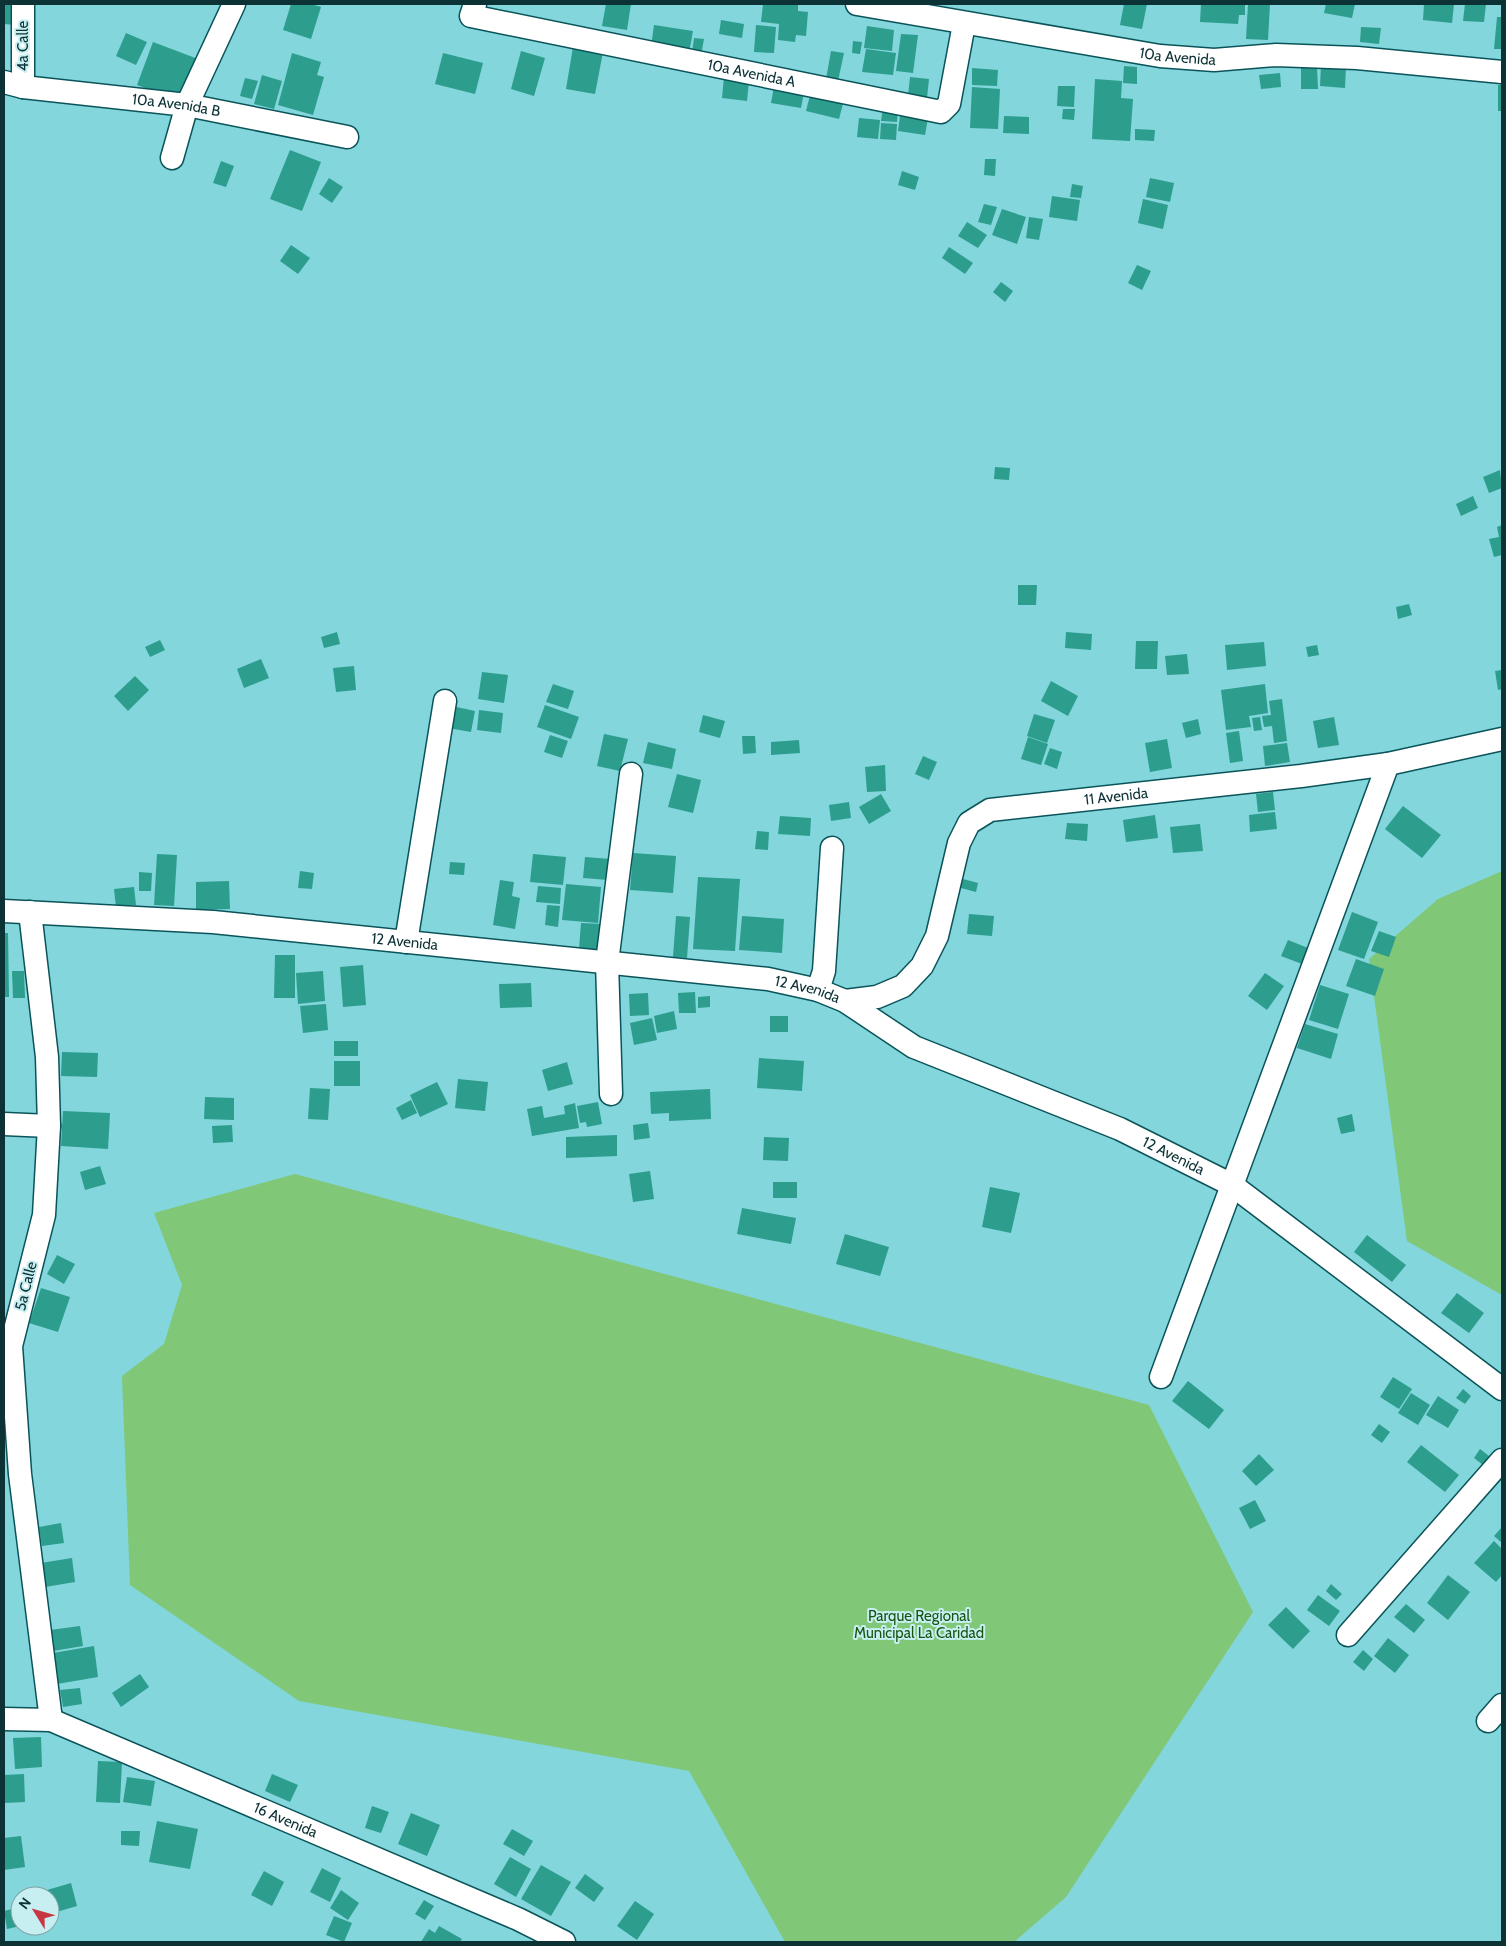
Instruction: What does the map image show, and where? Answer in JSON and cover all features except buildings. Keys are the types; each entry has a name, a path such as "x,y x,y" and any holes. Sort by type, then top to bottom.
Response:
{"street":[{"name":"4a Calle","path":"14,85 23,4"},
{"path":"172,158 188,105 234,4"},
{"name":"10a Avenida","path":"857,4 964,24 1160,56 1214,60 1276,55 1357,58 1502,72"},
{"name":"10a Avenida A","path":"473,10 941,112 949,104 964,24"},
{"name":"10a Avenida B","path":"14,85 188,105 347,137"},
{"path":"406,942 445,701"},
{"name":"11 Avenida","path":"845,1001 877,997 904,986 922,966 937,936 959,843 970,823 990,810 1302,776 1388,764 1502,739"},
{"path":"1161,1377 1388,764"},
{"path":"611,1094 607,962 631,774"},
{"path":"818,990 824,971 832,848"},
{"name":"12 Avenida","path":"4,911 213,922 768,979 818,990 845,1001 914,1046 1120,1129 1232,1185 1502,1389"},
{"name":"5a Calle","path":"30,912 46,1057 49,1126 44,1215 7,1346 20,1474 51,1720"},
{"path":"4,1124 49,1126"},
{"path":"1348,1635 1502,1460"},
{"path":"1488,1721 1502,1705"},
{"name":"16 Avenida","path":"4,1719 51,1720 518,1919 564,1942"}],"green space":[{"path":"1502,871 1502,1295 1407,1241 1369,959 1438,899"},
{"name":"Parque Regional Municipal La Caridad","path":"295,1174 1149,1405 1253,1612 1066,1897 1014,1942 785,1942 689,1771 299,1701 130,1585 122,1376 164,1344 182,1285 154,1213"}]}
